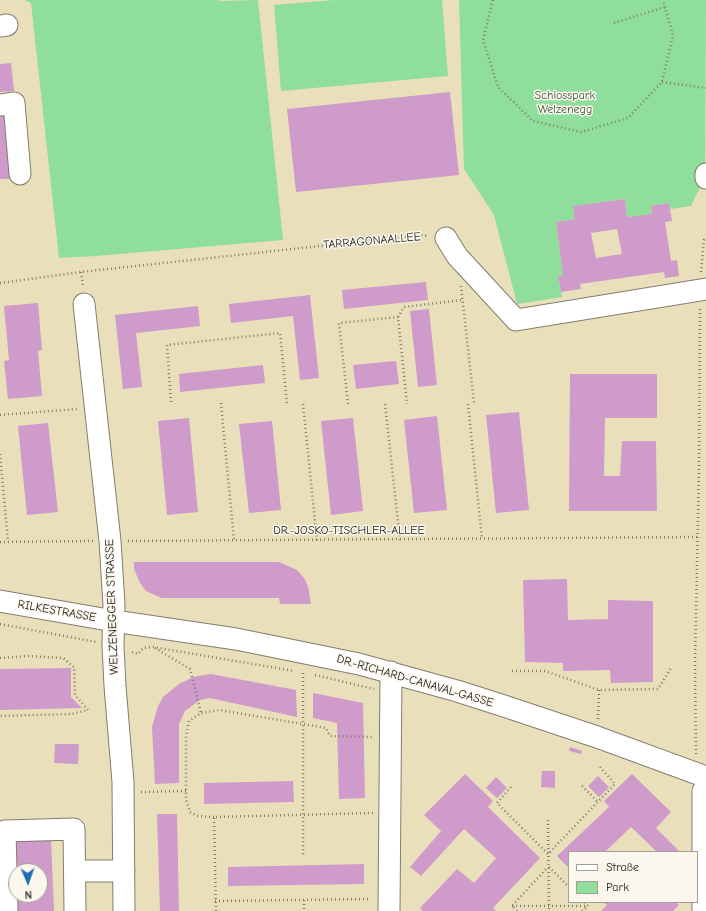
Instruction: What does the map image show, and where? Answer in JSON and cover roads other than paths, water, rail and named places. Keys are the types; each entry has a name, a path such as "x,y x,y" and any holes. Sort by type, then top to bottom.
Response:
{"street":[{"path":"0,104 14,103 20,174"},
{"path":"446,238 457,256 516,320 703,289"},
{"name":"WELZENEGGER STRASSE","path":"84,304 110,541 114,621 113,646 123,782 124,911"},
{"name":"RILKESTRASSE","path":"0,601 114,621"},
{"name":"DR.-RICHARD-CANAVAL-GASSE","path":"114,621 303,652 391,672 458,691 597,737 703,780"},
{"path":"389,905 391,672"},
{"path":"703,780 703,911"},
{"path":"7,911 5,831 74,829 75,911"},
{"path":"75,871 124,871"}],"park label":[{"name":"Schlosspark Welzenegg","path":"565,103"}]}
